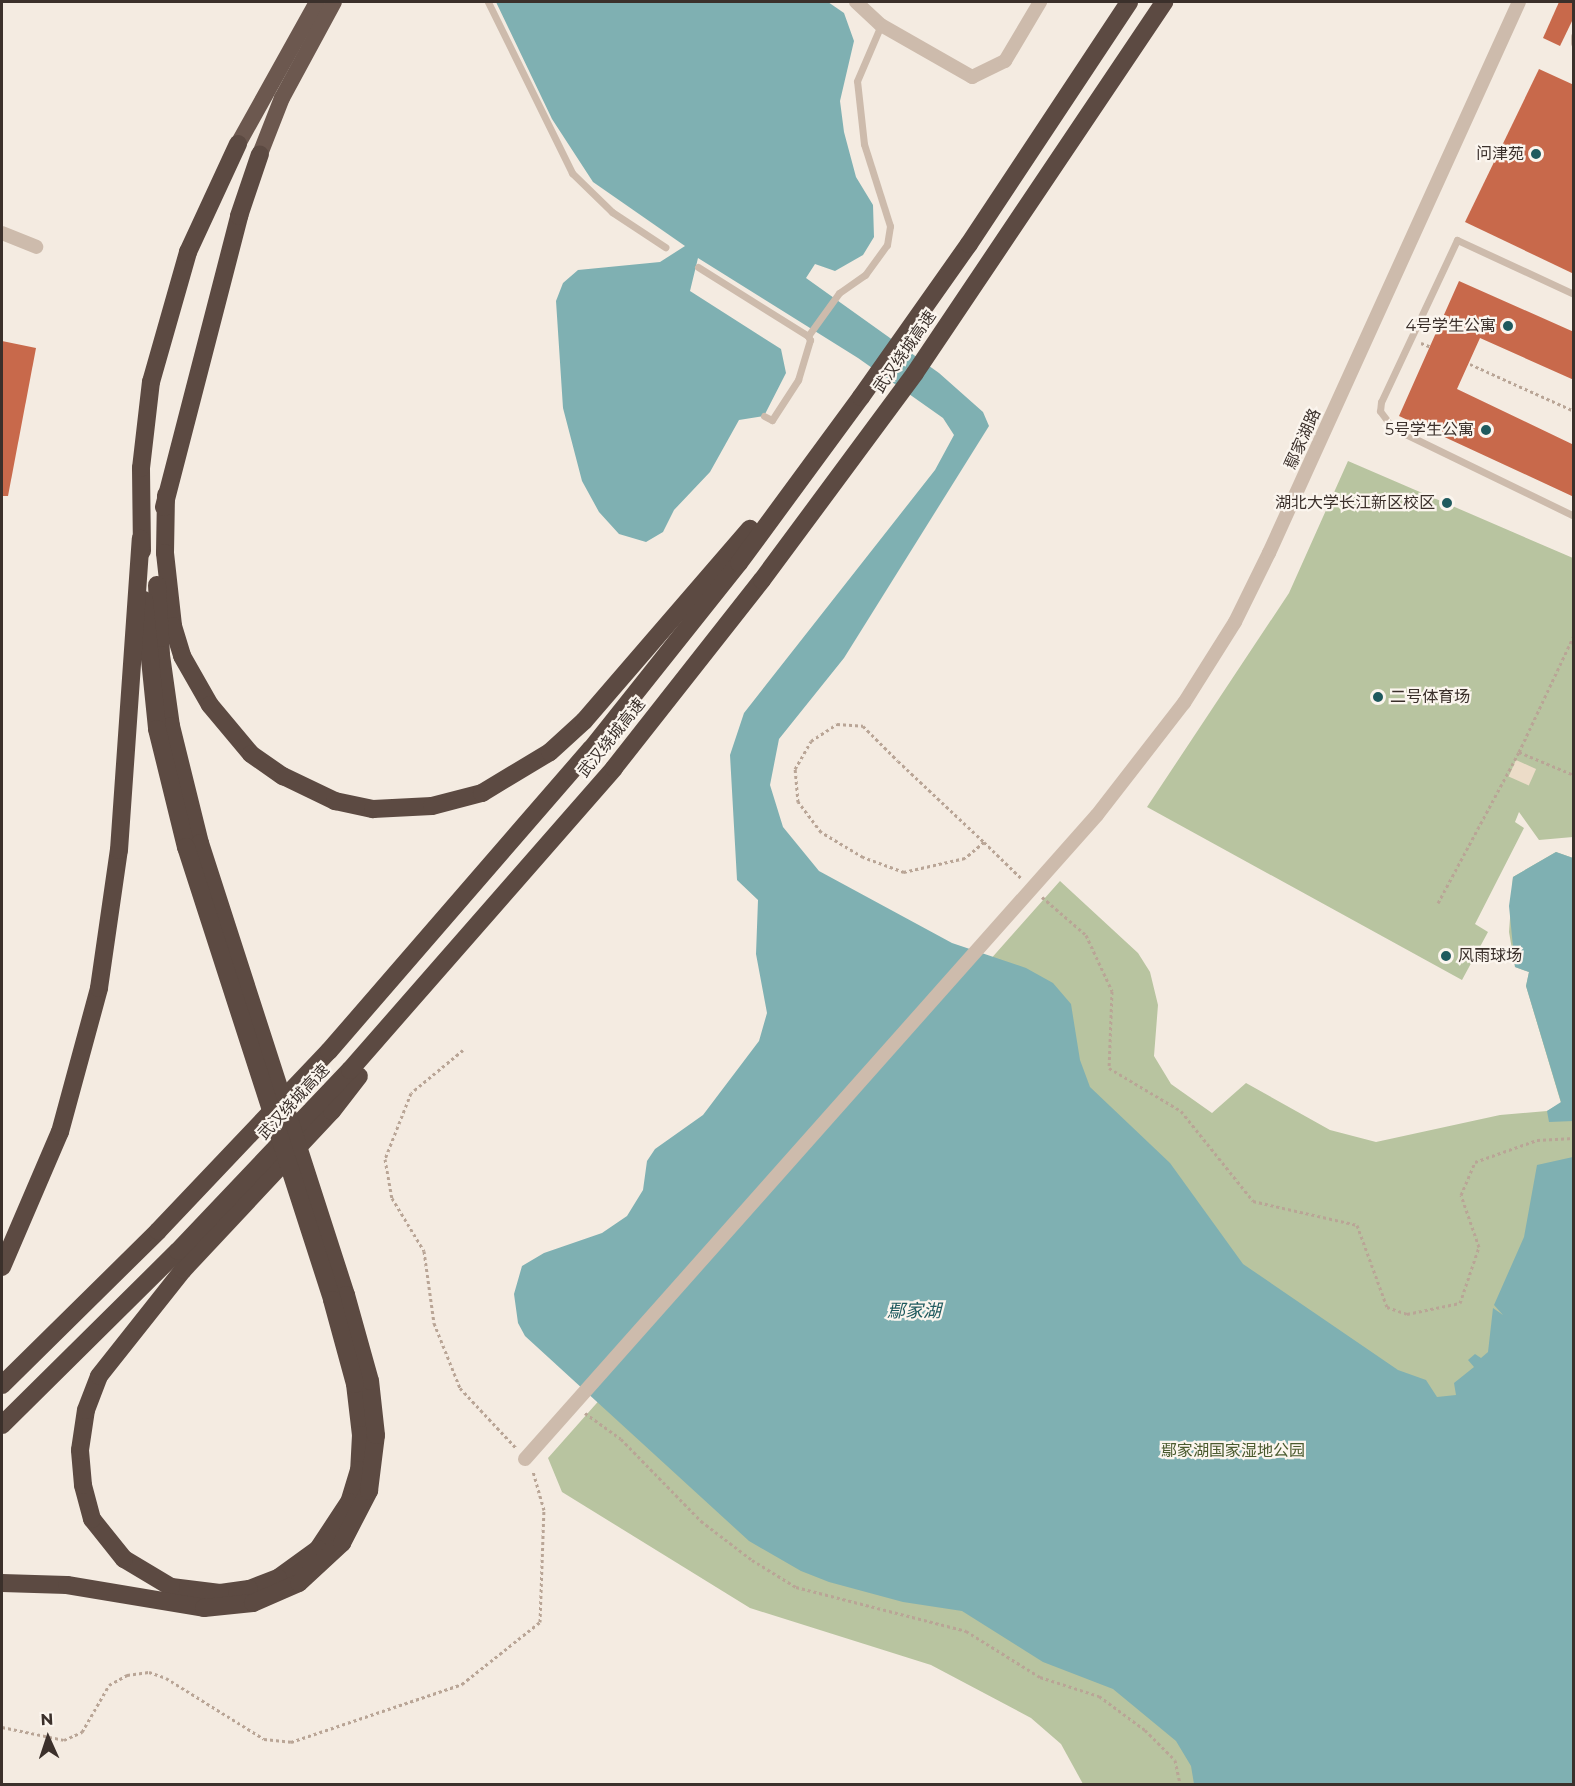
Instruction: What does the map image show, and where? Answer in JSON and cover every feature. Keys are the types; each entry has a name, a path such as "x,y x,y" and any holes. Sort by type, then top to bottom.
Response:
{"highway":[{"path":"2,1582 84,1587 204,1608 253,1603 284,1591 328,1559 362,1508 374,1472 375,1426 362,1382 342,1284 193,845 165,772 150,685 141,539 141,468 151,382 188,252 238,144 317,2"},
{"path":"193,845 161,655 158,560 166,495 239,216 260,154 282,98 334,2"},
{"name":"武汉绕城高速","path":"2,1385 232,1154 484,877 666,657 861,397 969,244 1129,2"},
{"name":"武汉绕城高速","path":"2,1425 253,1174 458,950 621,758 820,503 993,260 1164,2"},
{"path":"166,495 167,582 177,641 195,681 237,738 283,776 335,801 373,809 432,806 482,793 505,781 567,737 691,599 861,397"},
{"path":"2,1267 60,1132 99,988 122,826 141,539"},
{"path":"362,1382 359,1470 349,1502 318,1549 278,1578 249,1589 219,1593 171,1587 124,1559 92,1519 80,1468 82,1430 92,1391 108,1362 183,1270 332,1111 458,950"}],"street":[{"path":"856,2 881,25 972,77 1005,61 1040,2"},
{"name":"鄢家湖路","path":"525,1459 1126,780 1184,703 1235,622 1298,493 1519,2"},
{"path":"2,233 36,247"}],"lane":[{"path":"488,2 572,173 612,212 665,247"},
{"path":"808,336 839,293 865,275 887,245 890,226 864,144 857,81 881,25"},
{"path":"1574,36 1574,43"},
{"path":"1574,294 1458,240 1381,402 1380,411 1393,428 1574,516"},
{"path":"698,267 808,336 810,340 798,380 772,420 764,416"}],"path":[{"path":"1470,364 1574,411"},
{"path":"1438,903 1519,752 1574,635"},
{"path":"984,842 965,858 904,872 863,857 821,832 798,802 795,769 811,741 837,724 863,726 984,842 1086,935 1112,991 1109,1068 1181,1111 1253,1201 1357,1225 1387,1307 1407,1314 1460,1303 1479,1247 1461,1195 1474,1162 1537,1140 1574,1138"},
{"path":"1519,752 1574,775"},
{"path":"574,1406 621,1439 701,1521 752,1560 796,1587 966,1630 1040,1677 1099,1696 1145,1730 1175,1760 1180,1785"}],"green space":[{"name":"湖北大学长江新区校区","path":"1348,461 1573,558 1573,837 1539,840 1519,812 1515,822 1524,828 1475,924 1488,932 1462,980 1147,807 1289,593"},
{"name":"鄢家湖","path":"1556,852 1573,858 1573,1784 1083,1784 1061,1744 1031,1718 931,1665 750,1608 562,1492 548,1458 1060,881 1138,953 1150,972 1158,1005 1154,1056 1171,1084 1212,1113 1246,1083 1330,1130 1376,1142 1500,1115 1547,1111 1561,1103 1526,986 1529,972 1515,967 1509,932 1513,877"}],"shaded area":[{"path":"1516,760 1536,769 1529,785 1509,776"}],"water":[{"name":"鄢家湖","path":"496,2 828,2 844,13 854,41 840,101 844,132 856,177 873,205 874,237 863,255 835,271 815,264 806,278 939,373 983,412 989,426 844,658 779,739 770,785 783,827 819,871 952,943 1026,968 1053,983 1071,1004 1080,1060 1090,1087 1170,1163 1243,1264 1398,1370 1426,1380 1437,1397 1456,1395 1454,1383 1474,1367 1468,1360 1475,1354 1481,1358 1488,1352 1493,1308 1503,1315 1494,1305 1524,1237 1537,1165 1573,1157 1573,1784 1194,1784 1191,1766 1176,1741 1113,1689 1043,1662 962,1611 903,1602 829,1582 801,1571 749,1541 525,1336 518,1323 514,1294 522,1266 544,1253 602,1233 627,1216 643,1190 647,1161 655,1149 703,1115 759,1041 767,1013 756,954 758,900 737,880 730,755 744,713 935,470 954,435 943,418 858,358 698,258 690,291 781,349 786,373 764,416 739,420 710,472 674,510 663,532 646,542 619,534 599,512 582,481 563,408 556,301 563,283 578,270 660,262 685,246 593,182 552,119"},
{"path":"1556,852 1573,858 1574,1121 1549,1122 1547,1111 1561,1102 1526,986 1529,972 1515,967 1509,906 1513,877"}],"building":[{"path":"1559,2 1574,2 1574,17 1560,46 1543,38"},
{"name":"问津苑","path":"1539,69 1574,85 1574,274 1465,222"},
{"path":"1459,281 1574,332 1574,380 1480,338 1457,389 1574,445 1574,497 1399,416"},
{"path":"2,341 36,348 8,496 2,496"}],"place":[{"name":"问津苑","path":"1536,154"},
{"name":"4号学生公寓","path":"1508,326"},
{"name":"5号学生公寓","path":"1486,430"},
{"name":"湖北大学长江新区校区","path":"1447,503"},
{"name":"二号体育场","path":"1378,697"},
{"name":"风雨球场","path":"1446,956"}],"park label":[{"name":"鄢家湖国家湿地公园","path":"1233,1451"}]}
